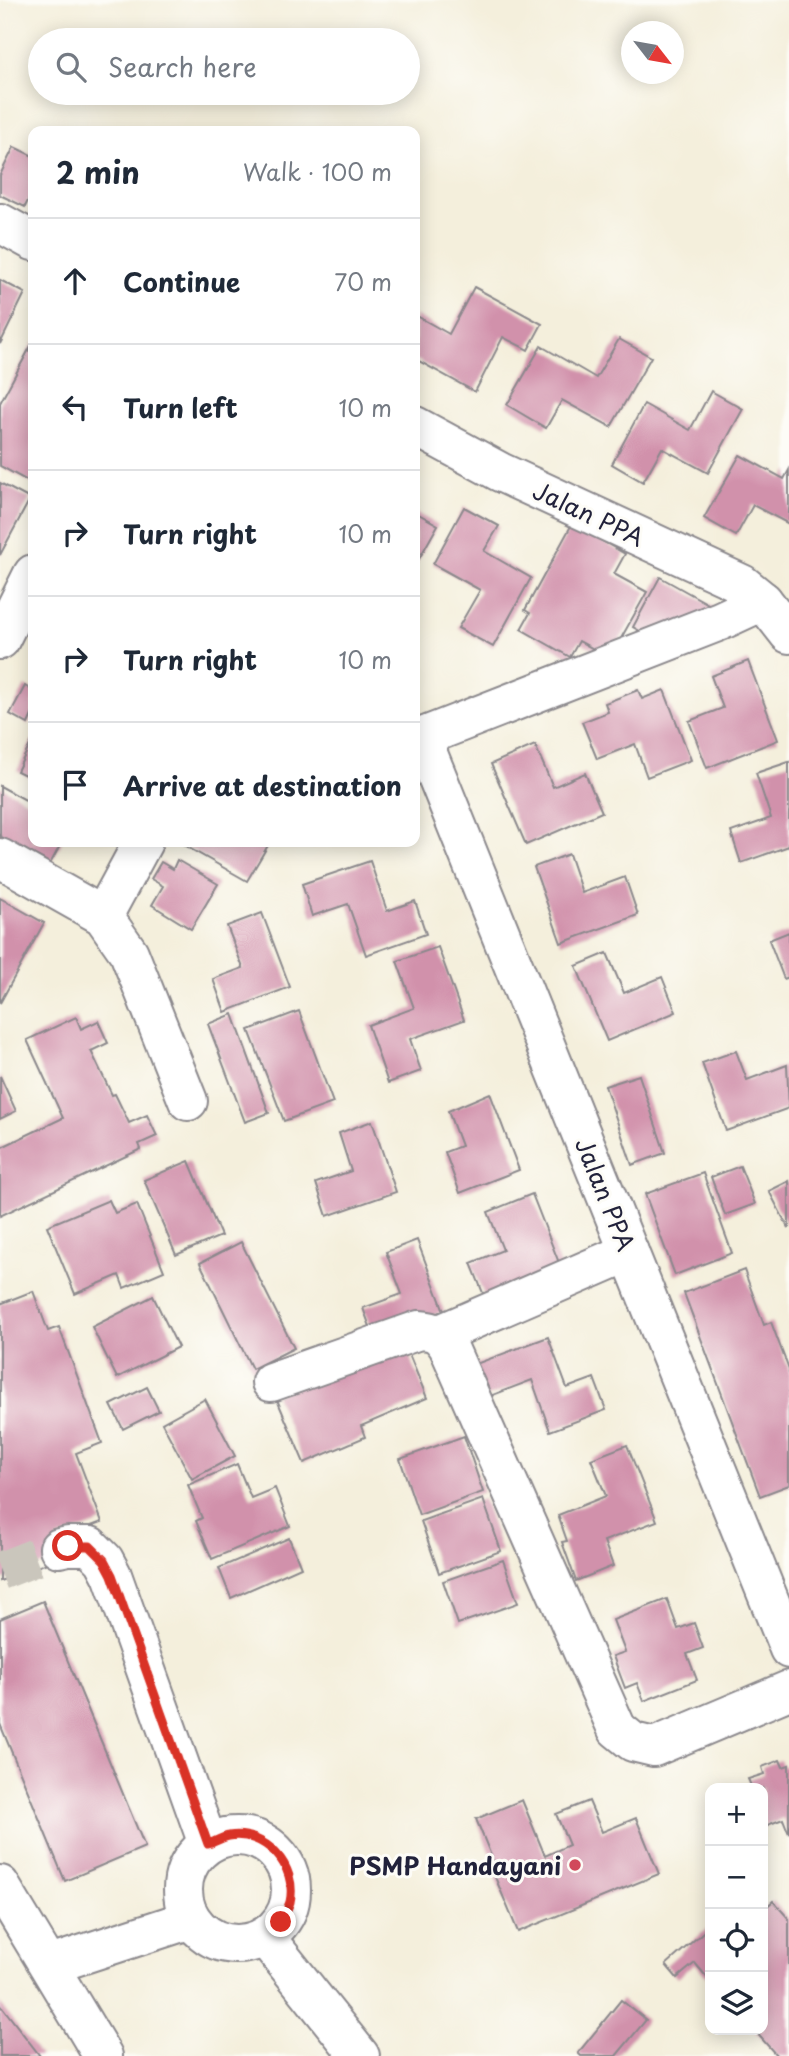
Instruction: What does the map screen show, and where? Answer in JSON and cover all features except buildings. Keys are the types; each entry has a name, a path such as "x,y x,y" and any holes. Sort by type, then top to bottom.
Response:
{"lane":[{"path":"0,223 28,238"},
{"name":"Jalan PPA","path":"420,429 500,472 742,584 763,601 789,634"},
{"path":"0,640 28,598"},
{"name":"Jalan PPA","path":"420,739 720,621 763,601"},
{"name":"Jalan PPA","path":"420,741 789,1649"},
{"path":"103,916 139,847"},
{"path":"0,858 103,916 130,953 188,1101"},
{"path":"440,1334 629,1252"},
{"path":"271,1382 419,1330 440,1334 448,1346 617,1729 633,1742 654,1747 789,1690"},
{"path":"59,1548 90,1546 104,1560 112,1575 208,1844"},
{"path":"228,1836 250,1837 269,1846 284,1861 291,1881 290,1902 281,1922 265,1937 246,1944 225,1943 205,1934 191,1919 183,1899 184,1878 193,1859 208,1844 228,1836"},
{"path":"0,1885 103,2056"},
{"path":"50,1965 191,1919"},
{"path":"265,1937 360,2056"}],"tunnel":[{"path":"0,1571 59,1548"}],"place":[{"name":"PSMP Handayani","path":"575,1865"}],"route":[{"path":"68,1546 90,1546 104,1560 112,1575 208,1844 228,1836 250,1837 269,1846 284,1861 291,1881 290,1902 281,1922"}]}
